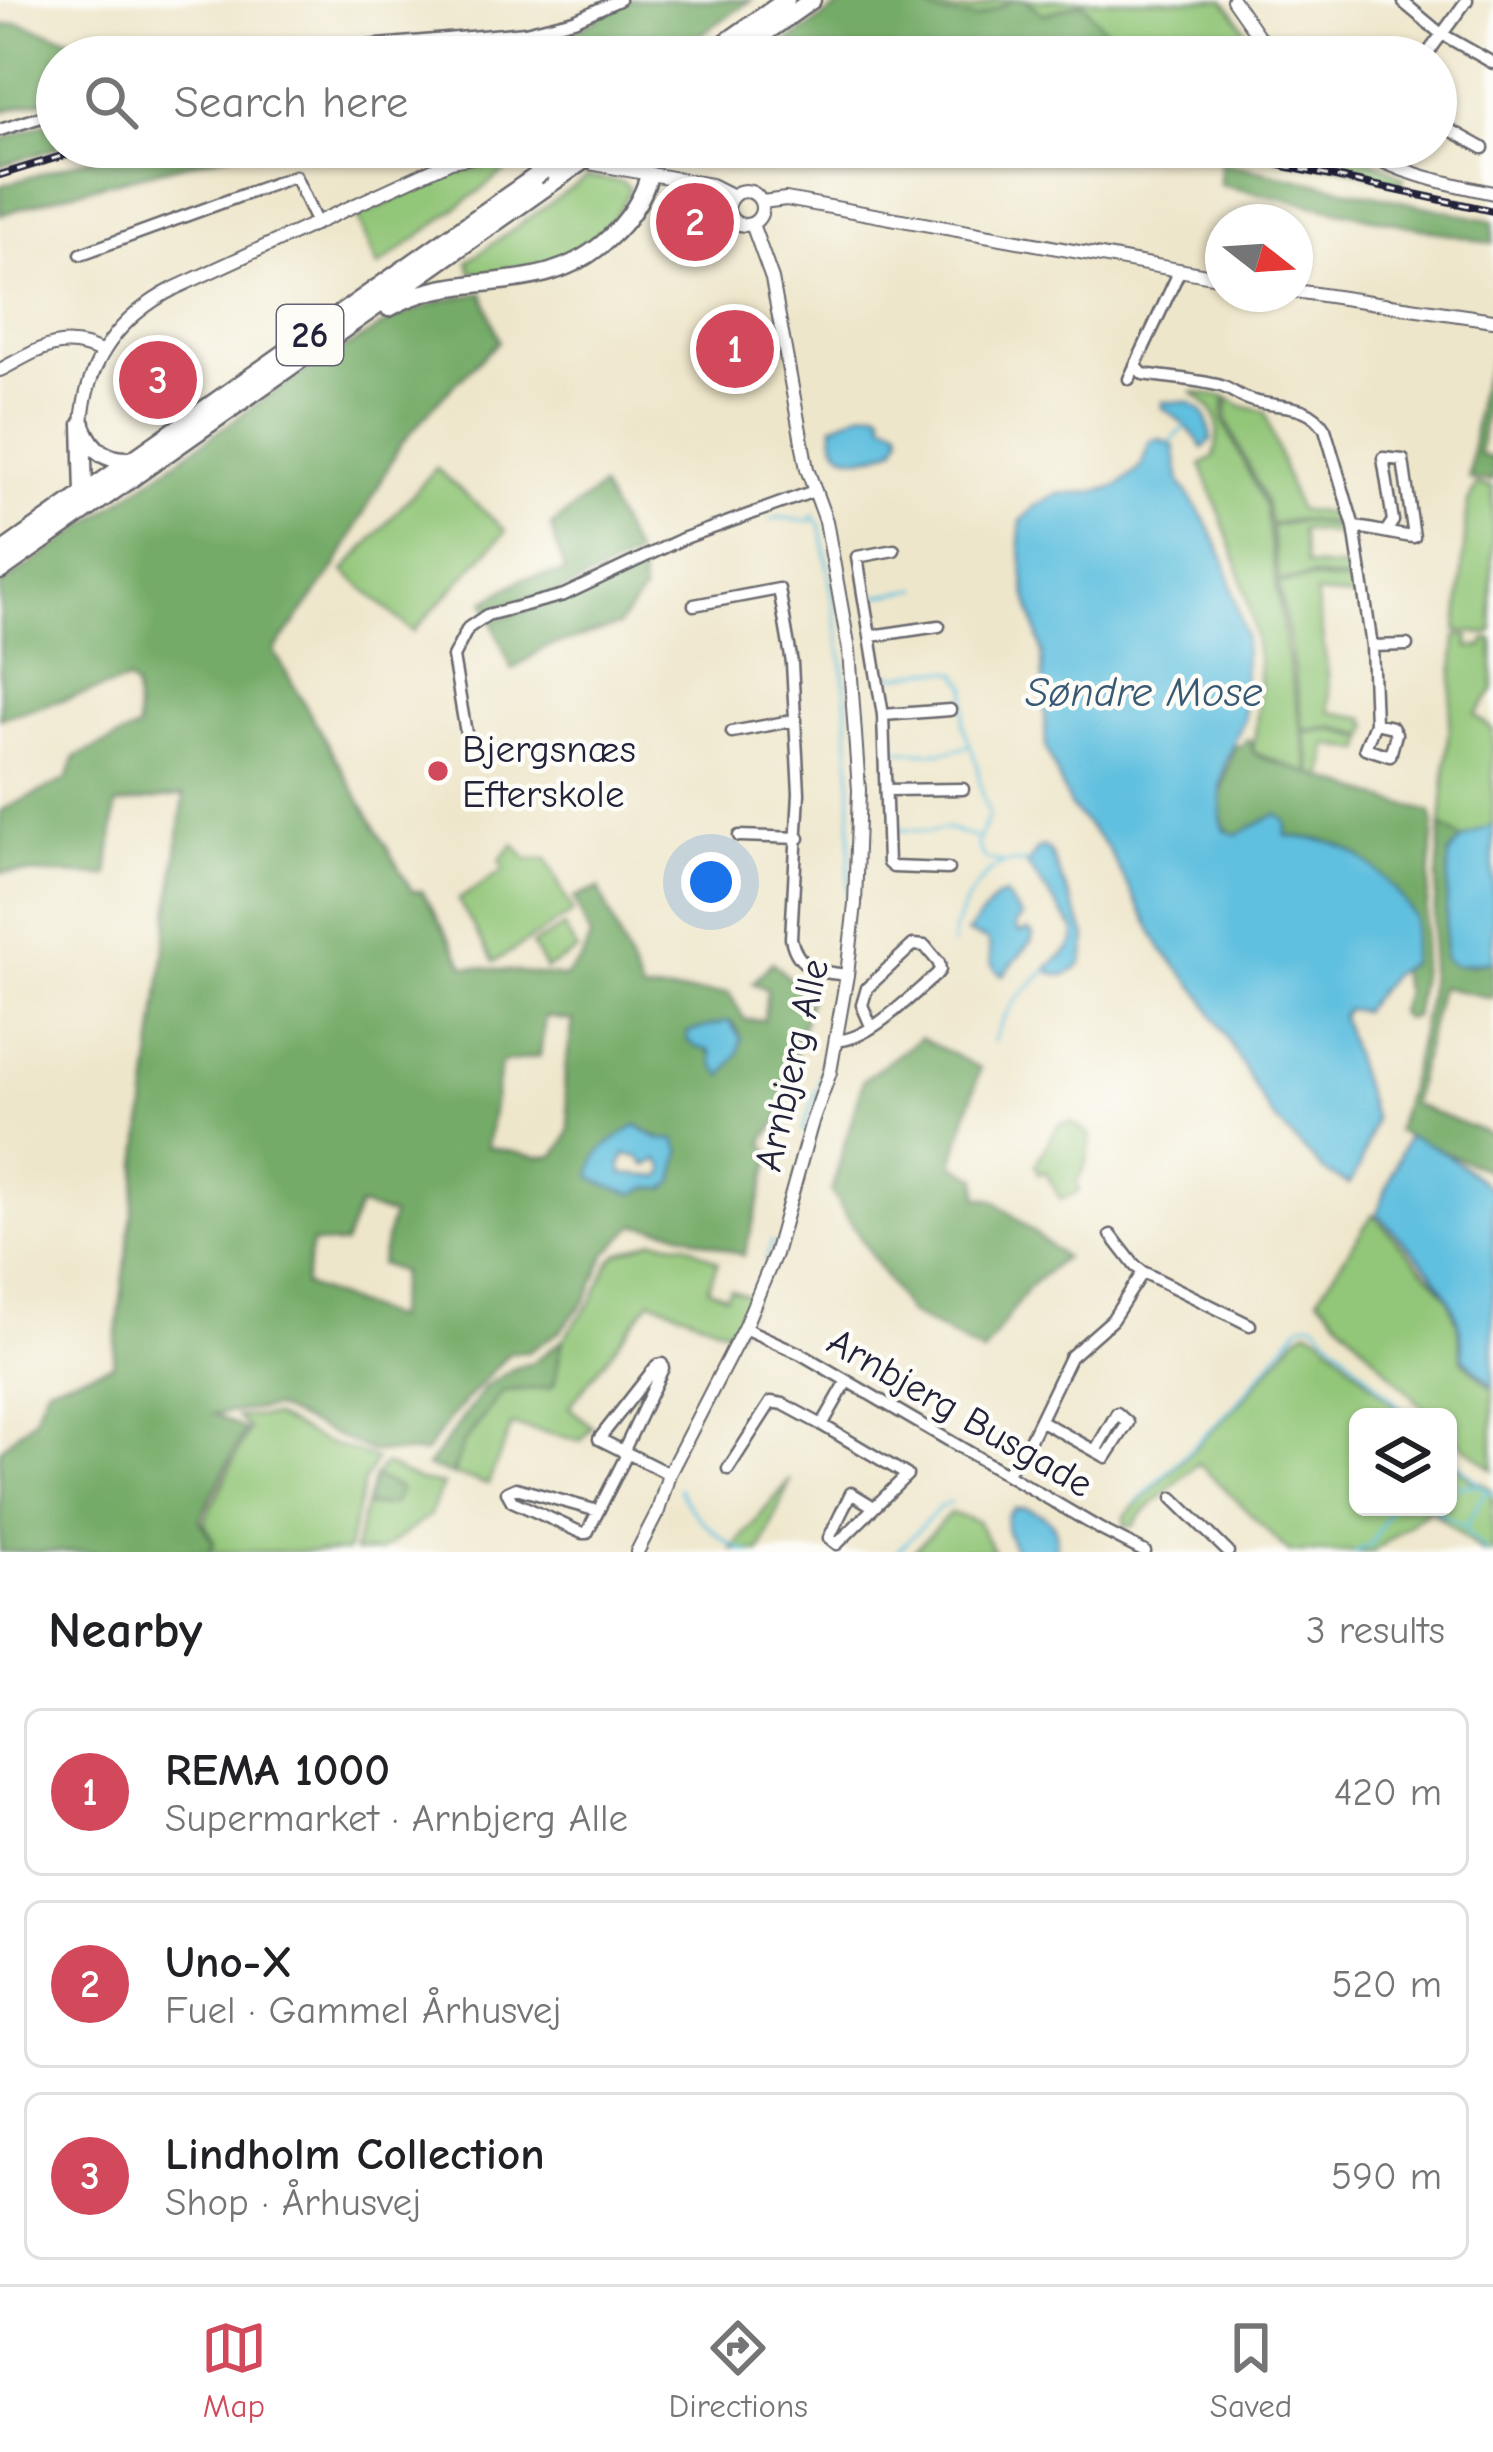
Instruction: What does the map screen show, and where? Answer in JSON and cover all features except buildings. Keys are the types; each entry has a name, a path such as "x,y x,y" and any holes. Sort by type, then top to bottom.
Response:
{"main road":[{"path":"735,36 786,0"},
{"path":"761,36 812,0"},
{"name":"26","path":"0,553 547,168"},
{"name":"26","path":"0,572 573,168"},
{"path":"285,370 402,300 425,292 548,274 592,253 620,228 649,175"},
{"path":"455,251 453,263 459,275 481,284"},
{"path":"82,424 98,452 133,460"},
{"path":"82,424 84,494"}],"street":[{"path":"480,36 525,32 574,20 619,0"},
{"path":"1233,0 1258,36"},
{"path":"1439,36 1467,0"},
{"path":"1404,3 1446,36"},
{"path":"1457,42 1493,63"},
{"path":"0,130 36,119"},
{"path":"1457,134 1483,148"},
{"path":"82,424 88,386 103,353 134,314 155,298 438,168"},
{"path":"612,168 711,185 733,196 747,191 756,194 762,202 761,215 752,224 733,220 728,211 733,196"},
{"path":"1401,168 1493,193"},
{"path":"80,254 295,176 317,224"},
{"path":"762,202 786,199 1205,275"},
{"name":"Arnbjerg Alle","path":"637,1552 658,1511 669,1474 744,1328 775,1253 830,1072 855,904 859,790 849,650 826,521 807,469 772,279 752,224"},
{"path":"1129,379 1180,270"},
{"path":"1313,294 1493,320"},
{"path":"0,370 52,344 80,344 103,353"},
{"path":"1135,365 1143,374 1221,386 1248,400 1311,412 1325,429 1354,527 1372,646 1375,723"},
{"path":"1354,527 1414,537 1403,460 1383,458 1393,521 1388,530"},
{"path":"466,733 454,657 468,628 487,615 564,595 682,539 814,491"},
{"path":"894,550 857,557 884,715 888,863 948,868"},
{"path":"839,586 862,582"},
{"path":"694,605 778,590 792,663 796,720 799,838 791,938 799,960 814,970 847,975"},
{"path":"872,636 939,626"},
{"path":"1372,646 1407,645"},
{"path":"884,715 950,710"},
{"path":"731,732 796,720"},
{"path":"886,790 964,789"},
{"path":"739,836 799,838"},
{"path":"836,1040 851,1040 871,1026 936,975 939,963 925,946 914,945 867,988 862,1005 871,1026"},
{"path":"1111,1234 1143,1272 1250,1325"},
{"path":"1007,1472 1041,1421 1070,1357 1112,1321 1143,1272"},
{"path":"1216,1322 1223,1310"},
{"name":"Arnbjerg Busgade","path":"744,1328 848,1381 1145,1552"},
{"path":"598,1511 516,1488 507,1492 512,1502 587,1533 598,1511 625,1453 663,1368 662,1364 599,1439 625,1453 669,1474"},
{"path":"823,1425 848,1381"},
{"path":"728,1469 772,1402 783,1404 907,1474 874,1507 837,1544 829,1538 851,1493 874,1507"},
{"path":"1041,1421 1095,1451"},
{"path":"1173,1498 1218,1549"}],"green space":[{"path":"632,0 751,0 699,36 569,34"},
{"path":"848,0 914,0 938,14 976,18 1014,0 1026,0 1043,14 1083,3 1105,29 1102,36 796,36"},
{"path":"854,0 919,0 954,11 973,10 997,0 1224,0 1250,36 807,36"},
{"path":"17,23 61,36 36,36 36,103 0,112 0,26"},
{"path":"36,127 36,155 0,166 0,140"},
{"path":"59,168 171,168 0,215 0,186"},
{"path":"510,168 378,267 357,217 454,172"},
{"path":"1220,168 1248,168 1493,221 1493,244 1313,204 1220,185"},
{"path":"1344,168 1385,168 1404,178 1402,184"},
{"path":"587,177 622,182 630,188 620,208 587,243 542,266 518,272 471,272 468,261"},
{"path":"483,293 499,341 400,445 335,568 274,651 412,891 422,891 465,966 564,977 581,960 590,937 574,898 599,888 642,992 729,993 745,1020 764,1020 767,989 753,983 772,962 810,998 778,1121 763,1141 772,1156 744,1256 672,1230 635,1225 606,1254 586,1300 560,1331 528,1352 509,1353 425,1453 372,1452 274,1408 214,1414 245,1430 200,1520 214,1543 210,1552 0,1552 0,1449 34,1418 47,1386 113,1365 184,795 116,805 108,876 0,872 0,811 67,779 75,757 138,729 135,688 128,681 0,718 0,586 288,382 397,317 444,300","holes":["545,1017 573,1021 565,1075 566,1140 554,1156 487,1147 501,1063 540,1056","729,1021 738,1031 738,1053 714,1056 688,1032","637,1125 664,1141 667,1188 649,1187 633,1194 599,1182","359,1206 392,1215 380,1264 401,1272 394,1319 304,1285 312,1243 344,1245"]},
{"path":"1493,355 1479,455 1493,458 1493,481 1469,479 1478,395"},
{"path":"1192,392 1225,397 1223,420 1265,507 1310,774 1253,752 1259,681 1254,632 1236,560 1201,465 1214,457 1216,419"},
{"path":"1228,398 1265,412 1297,509 1341,515 1343,525 1298,519 1271,524 1227,421"},
{"path":"436,468 506,531 413,632 344,571"},
{"path":"1477,484 1493,488 1493,631 1488,634 1457,631 1468,502"},
{"path":"601,487 636,556 563,591 488,610 485,602 524,578 565,573 551,526"},
{"path":"1298,521 1344,527 1345,535 1301,530 1306,565 1352,568 1354,581 1313,576 1279,581 1271,527"},
{"path":"640,565 643,593 618,626 544,648 512,670 492,621 565,598"},
{"path":"1310,579 1355,583 1357,597 1316,594 1330,712 1366,718 1367,735 1332,727 1304,730 1279,584"},
{"path":"1456,637 1469,637 1469,647 1483,647 1485,640 1493,639 1493,691 1475,715 1493,730 1493,825 1462,839 1441,826"},
{"path":"1330,729 1366,738 1362,751 1328,745 1324,778 1313,775 1305,733"},
{"path":"1247,739 1260,757 1431,812 1434,825 1414,1017 1404,1019 1399,1012 1405,992 1399,970 1410,963 1415,918 1384,879 1355,854 1330,843 1286,836 1284,828 1233,835 1225,827 1220,806 1224,781 1234,746"},
{"path":"1441,826 1462,839 1449,854 1468,965 1493,961 1493,998 1440,987 1412,1104 1493,1135 1493,1173 1396,1131 1428,996"},
{"path":"514,844 527,859 547,859 573,913 494,962 458,900 504,870 500,860"},
{"path":"564,927 577,951 546,969 532,945"},
{"path":"920,1038 980,1068 953,1164 978,1178 978,1197 994,1200 1064,1257 1028,1288 983,1354 908,1312 831,1192 863,1080"},
{"path":"1071,1122 1091,1136 1087,1162 1077,1182 1079,1191 1061,1200 1045,1171 1040,1174 1035,1165 1059,1124"},
{"path":"1373,1214 1448,1299 1462,1360 1493,1390 1493,1470 1457,1440 1457,1408 1423,1408 1318,1297"},
{"path":"654,1240 686,1244 718,1262 708,1288 726,1296 730,1289 749,1296 752,1301 736,1334 651,1300 569,1407 592,1427 581,1441 512,1425 488,1484 453,1475 463,1444 503,1391 554,1384 563,1339 592,1301 609,1263 617,1254"},
{"path":"1307,1329 1322,1336 1397,1408 1349,1408 1349,1516 1421,1516 1372,1552 1289,1552 1198,1463 1134,1526 1125,1526 1125,1516 1241,1402"},
{"path":"563,1339 550,1388 503,1391 463,1444 452,1475 427,1467 486,1386 534,1362"},
{"path":"272,1416 376,1460 364,1481 347,1552 210,1552 214,1542 204,1522 249,1429 237,1417"},
{"path":"384,1464 420,1481 443,1485 429,1516 380,1552 354,1552 365,1506 390,1505 399,1488 374,1477"},
{"path":"1457,1467 1473,1482 1482,1482 1493,1491 1493,1552 1482,1552 1438,1516 1457,1516"},
{"path":"374,1477 400,1489 393,1505 365,1506"},
{"path":"791,1479 760,1552 732,1549"},
{"path":"950,1513 977,1521 994,1552 913,1552"}],"water":[{"path":"1162,402 1189,402 1208,422 1211,440 1203,448 1185,425 1162,408"},
{"path":"877,410 884,422 900,427 895,448 863,457 838,448 833,425"},
{"name":"Søndre Mose","path":"1160,439 1174,446 1180,482 1224,558 1245,635 1244,719 1221,784 1225,830 1237,835 1277,814 1286,821 1286,836 1338,845 1366,861 1415,918 1410,963 1391,975 1362,1011 1346,1009 1341,1016 1374,1120 1359,1169 1349,1184 1324,1171 1271,1115 1202,995 1162,949 1107,847 1070,806 1046,748 1042,652 1026,592 1021,521 1057,494 1118,486 1141,467 1150,441"},
{"path":"1493,825 1493,961 1455,965 1444,958 1449,854 1462,839"},
{"path":"1044,847 1087,938 1083,961 1061,975 1047,969 1069,948 1075,930 1027,865"},
{"path":"1005,895 1022,917 1016,930 1033,935 1003,975 991,963 987,940 967,933 996,898"},
{"path":"729,1021 741,1039 723,1076 711,1051 687,1040 688,1032"},
{"path":"637,1125 658,1139 675,1140 681,1151 674,1182 667,1188 649,1187 633,1194 591,1177 601,1152","holes":["625,1154 639,1157 647,1166 658,1160 665,1168 663,1175 623,1174"]},
{"path":"1407,1136 1442,1152 1493,1191 1493,1386 1463,1357 1461,1334 1446,1294 1377,1213"},
{"path":"1025,1508 1052,1524 1053,1552 1015,1552 1006,1529 1007,1516"}],"waterway":[{"path":"1171,442 1186,425"},
{"path":"815,514 834,607 848,721 848,895 841,965"},
{"path":"770,520 813,519"},
{"path":"874,596 919,589"},
{"path":"885,674 954,672 967,687 963,725 989,815 977,845 985,859 1003,863"},
{"path":"894,749 940,752 967,746"},
{"path":"896,829 947,829 976,838"},
{"path":"953,945 961,913 981,881 1001,865 1027,863"},
{"path":"994,1041 1015,1002 1047,970"},
{"path":"803,1131 819,1083 839,980"},
{"path":"765,1261 772,1242"},
{"path":"667,1463 749,1301"},
{"path":"1137,1502 1238,1402 1302,1323 1314,1322 1401,1408"},
{"path":"1457,1463 1478,1482"},
{"path":"1457,1486 1481,1485 1493,1494"},
{"path":"679,1488 708,1526 749,1552"},
{"path":"1466,1526 1489,1490"},
{"path":"897,1552 950,1502"},
{"path":"1355,1552 1371,1544 1386,1516"},
{"path":"1445,1516 1465,1527 1487,1552"}],"railway":[{"path":"0,175 36,164"},
{"path":"1293,168 1493,211"}],"place":[{"name":"Uno-X","path":"695,222"},
{"name":"REMA 1000","path":"735,349"},
{"name":"Lindholm Collection","path":"158,380"},
{"name":"Bjergsnæs Efterskole","path":"438,771"}]}
